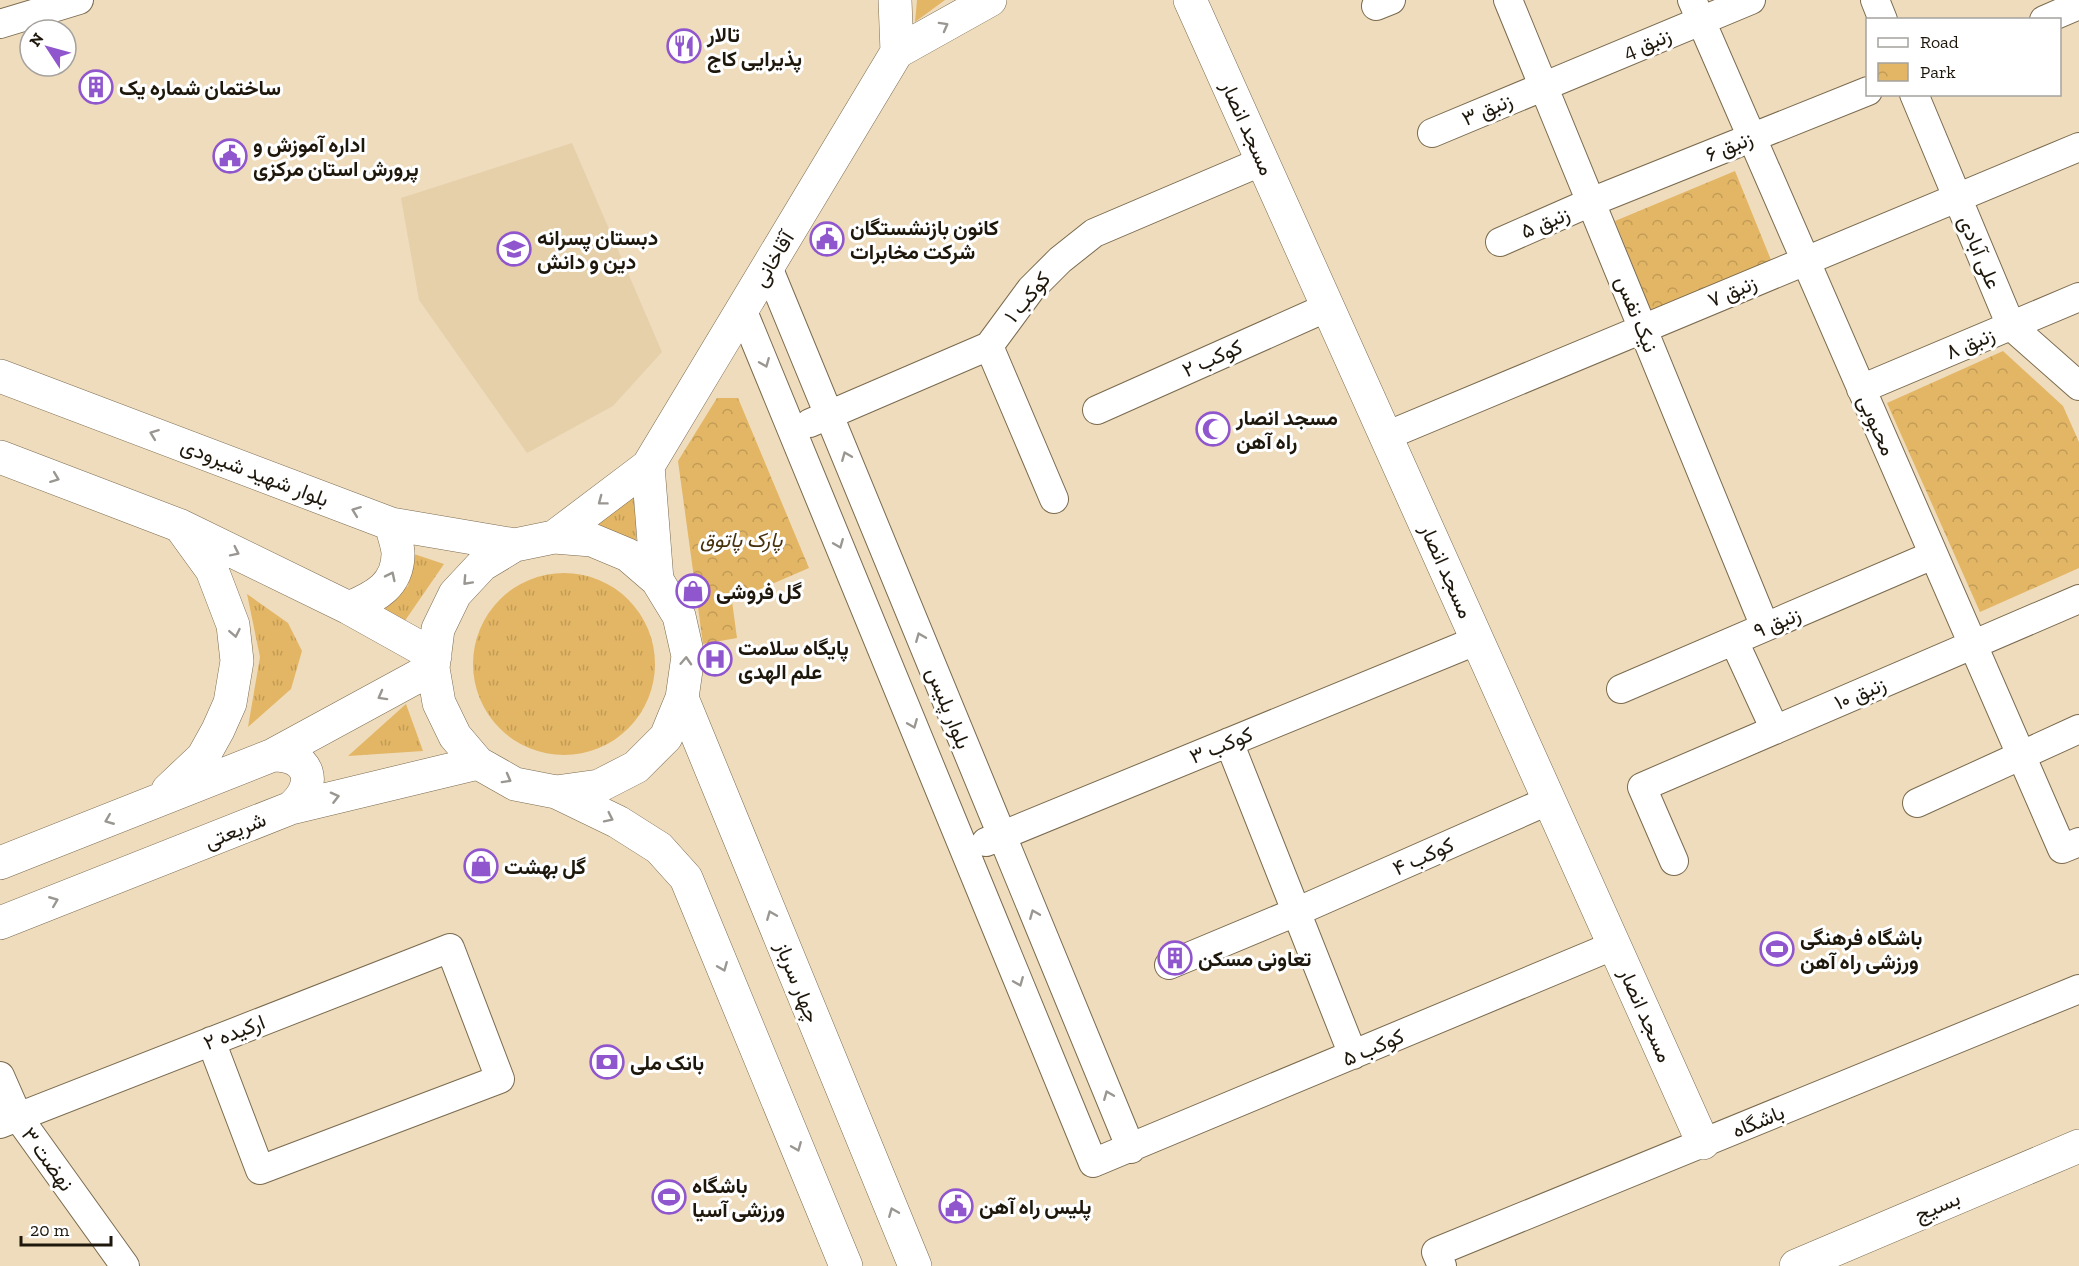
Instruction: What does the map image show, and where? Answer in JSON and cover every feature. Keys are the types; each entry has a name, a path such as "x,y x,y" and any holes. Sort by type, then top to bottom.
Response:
{"street":[{"path":"0,24 79,0"},
{"path":"895,0 897,52 990,0"},
{"name":"مسجد انصار","path":"1190,0 1704,1143"},
{"name":"نیک نفس","path":"1508,0 1765,627"},
{"name":"زنبق 4","path":"1543,85 1696,10 1751,0"},
{"path":"1875,0 1882,18"},
{"path":"2049,18 2079,5"},
{"name":"محبوبی","path":"1696,10 2021,755 2070,846"},
{"name":"آقاخانی","path":"648,466 897,52"},
{"name":"زنبق ۳","path":"1432,133 1543,85"},
{"name":"زنبق ۶","path":"1591,202 1866,92"},
{"name":"علی آبادی","path":"1915,96 2011,326 2079,386"},
{"name":"زنبق ۷","path":"1386,436 2079,147"},
{"name":"کوکب ۱","path":"989,346 1031,289 1060,260 1094,233 1263,161"},
{"name":"زنبق ۵","path":"1500,242 1591,202"},
{"name":"بلوار پلیس","path":"768,267 1131,1149"},
{"name":"زنبق ۸","path":"1861,389 2079,297"},
{"name":"کوکب ۲","path":"1097,410 1328,307"},
{"name":"بلوار پلیس","path":"742,309 1094,1163"},
{"path":"792,430 989,346 1054,500"},
{"name":"بلوار شهید شیرودی","path":"0,376 391,524 515,545"},
{"path":"0,457 181,526 349,608 434,662"},
{"path":"554,537 648,466"},
{"path":"648,466 657,580"},
{"path":"349,608 373,598 392,578 398,551 391,524"},
{"path":"156,801 203,757 230,704 237,661 233,624 212,570 181,526"},
{"path":"556,792 599,786 636,767 666,736 682,698 688,656 679,616 657,580 628,555 592,540 554,537 515,545 482,565 455,594 438,629 434,662 439,704 454,736 478,763 515,784 556,792 618,822 659,848 686,878 846,1266"},
{"name":"زنبق ۹","path":"1621,689 1933,555"},
{"name":"زنبق ۱۰","path":"1674,861 1642,787 2079,599"},
{"name":"کوکب ۳","path":"965,850 1478,640"},
{"path":"1734,641 1775,730"},
{"path":"0,863 273,755 434,662"},
{"name":"چهار سرباز","path":"682,698 915,1266"},
{"path":"1917,803 2079,729"},
{"path":"1229,742 1353,1055"},
{"path":"273,755 286,755 299,761 306,772 308,786 302,799 291,808"},
{"name":"شریعتی","path":"0,922 291,808 478,763"},
{"name":"کوکب ۴","path":"1169,965 1296,912 1550,800"},
{"name":"کوکب ۵","path":"1094,1163 1615,945"},
{"name":"ارکیده ۲","path":"9,1121 211,1041 450,948 500,1079 260,1170 211,1041"},
{"name":"باشگاه","path":"1439,1259 1704,1143 2079,989"},
{"name":"نهضت ۳","path":"0,1076 9,1121 125,1266"},
{"name":"بسیج","path":"1796,1266 2079,1146"}],"shaded area":[{"name":"دبستان پسرانه دین و دانش","path":"572,143 662,352 613,406 527,453 419,300 401,198"}],"green space":[{"path":"917,0 945,0 915,22"},
{"path":"1735,171 1771,260 1651,311 1615,221"},
{"path":"2003,351 2063,406 2079,442 2079,568 1980,612 1887,403"},
{"name":"پارک پاتوق","path":"717,398 738,398 809,568 732,601 737,638 703,644 678,461"},
{"path":"638,487 636,543 589,524"},
{"path":"414,554 444,564 402,625 381,608 408,586"},
{"path":"564,573 599,580 628,600 648,629 655,664 648,699 628,728 599,748 564,755 529,748 500,728 480,699 473,664 480,629 500,600 529,580"},
{"path":"247,594 288,623 302,651 291,689 248,727 260,657"},
{"path":"406,704 423,751 348,756"}],"place":[{"name":"تالار پذیرایی کاج","path":"684,46"},
{"name":"ساختمان شماره یک","path":"96,87"},
{"name":"اداره آموزش و پرورش استان مرکزی","path":"230,156"},
{"name":"کانون بازنشستگان شرکت مخابرات","path":"827,239"},
{"name":"دبستان پسرانه دین و دانش","path":"514,249"},
{"name":"مسجد انصار راه آهن","path":"1213,429"},
{"name":"گل فروشی","path":"693,591"},
{"name":"پایگاه سلامت علم الهدی","path":"715,659"},
{"name":"گل بهشت","path":"481,866"},
{"name":"باشگاه فرهنگی ورزشی راه آهن","path":"1777,949"},
{"name":"تعاونی مسکن","path":"1175,958"},
{"name":"بانک ملی","path":"607,1062"},
{"name":"باشگاه ورزشی آسیا","path":"669,1197"},
{"name":"پلیس راه آهن","path":"956,1206"}]}
